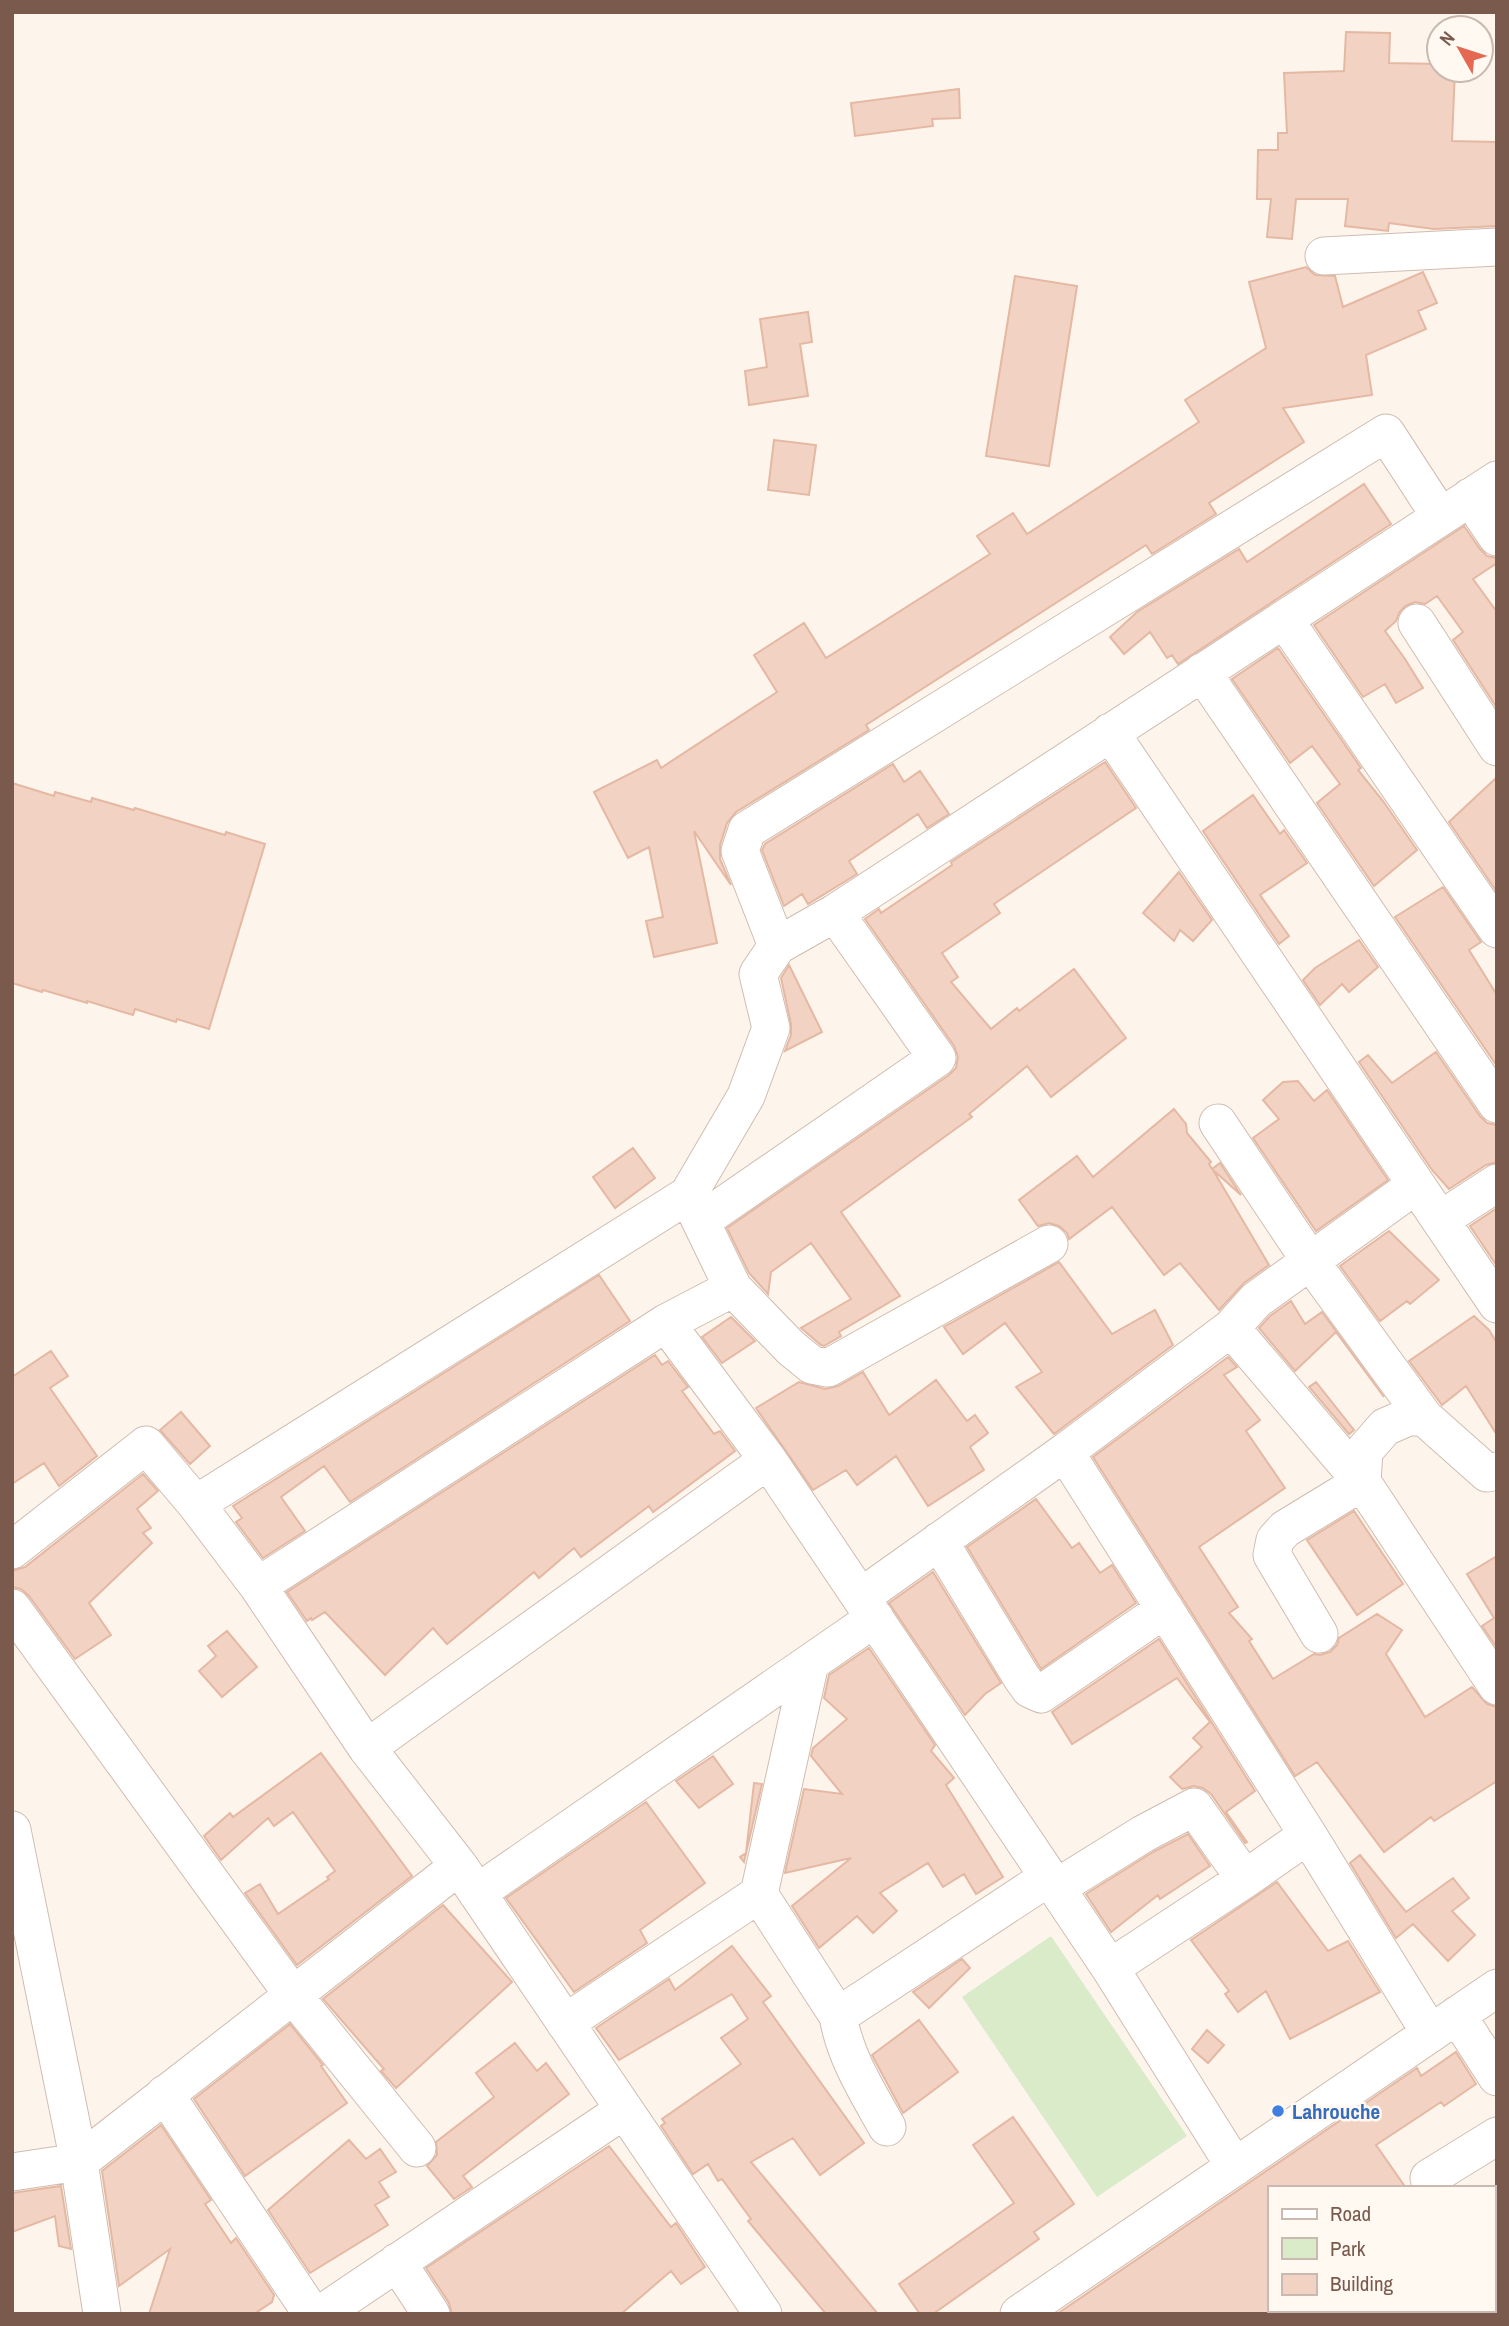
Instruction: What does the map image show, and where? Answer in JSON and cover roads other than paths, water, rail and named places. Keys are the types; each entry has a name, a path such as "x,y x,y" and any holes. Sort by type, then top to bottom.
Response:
{"street":[{"path":"1324,256 1497,247"},
{"path":"777,946 740,851 747,830 1386,433 1469,498 1497,537"},
{"path":"1049,1244 828,1368 812,1366 791,1348 733,1288 695,1208 746,1096 771,1028 758,974 777,946 835,913 1469,498"},
{"path":"1284,619 1497,929"},
{"path":"1417,623 1497,747"},
{"path":"1202,672 1497,1104"},
{"path":"1110,732 1497,1304"},
{"path":"196,1504 695,1208 937,1058 835,913"},
{"path":"1218,1123 1311,1262 1424,1417 1487,1473 1497,1471"},
{"path":"1440,1220 1497,1183"},
{"path":"12,2172 79,2162 293,1995 468,1880 810,1663 939,1541 1231,1328 1256,1300 1416,1185"},
{"path":"258,1587 666,1322 733,1288"},
{"path":"666,1322 768,1461 868,1607 1110,1968 1235,2167"},
{"path":"1231,1328 1362,1482 1497,1686"},
{"path":"1362,1482 1364,1451 1385,1427 1408,1417 1424,1417"},
{"path":"12,1550 146,1446 196,1504 258,1587 367,1748 468,1880 624,2110 753,2310"},
{"path":"1065,1451 1308,1835 1443,2024 1497,2077"},
{"path":"367,1748 768,1461"},
{"path":"1319,1634 1272,1555 1275,1540 1285,1529 1362,1482"},
{"path":"939,1541 1030,1689 1041,1694 1165,1609"},
{"path":"12,1608 293,1995 417,2148"},
{"path":"565,2023 759,1894 810,1663"},
{"path":"1056,1888 1143,1834 1194,1807 1245,1879"},
{"path":"12,1830 20,1913 79,2162 99,2313"},
{"path":"1110,1968 1308,1835"},
{"path":"838,2016 1049,1877 1056,1888"},
{"path":"759,1894 838,2016 842,2041 851,2062 887,2126"},
{"path":"1019,2314 1497,1988"},
{"path":"165,2094 312,2314"},
{"path":"321,2314 624,2110"},
{"path":"1429,2178 1497,2136"},
{"path":"397,2262 431,2314"}],"place":[{"name":"Lahrouche","path":"1278,2111"}]}
